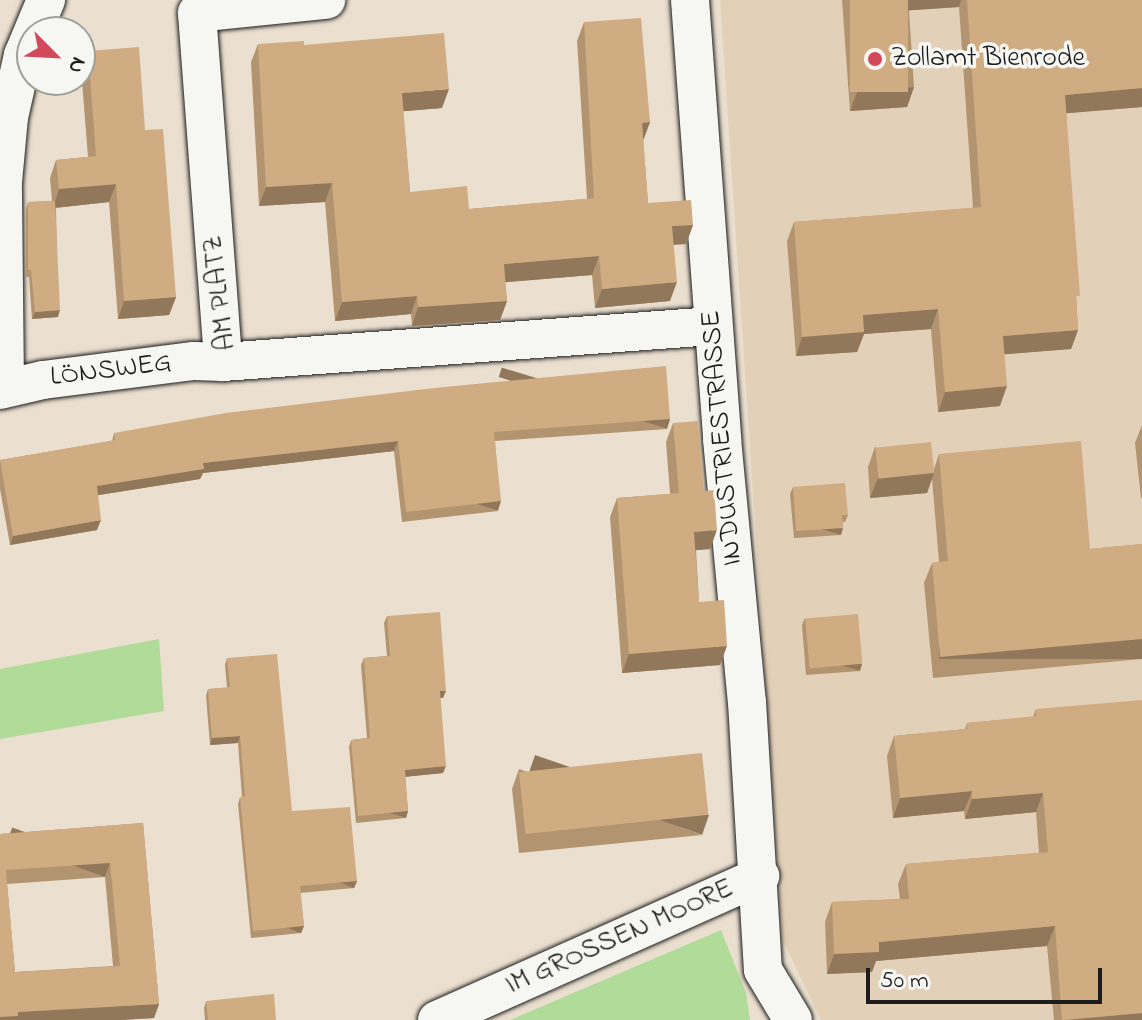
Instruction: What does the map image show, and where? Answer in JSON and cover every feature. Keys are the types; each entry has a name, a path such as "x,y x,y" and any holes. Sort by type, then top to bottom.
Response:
{"street":[{"path":"2,389 3,182 9,117 23,55 46,0"},
{"name":"AM PLATZ","path":"326,0 189,6 223,362 713,326"},
{"name":"INDUSTRIESTRASSE","path":"690,0 713,326 760,876 763,970 793,1020"},
{"name":"LÖNSWEG","path":"2,389 194,361 223,362"},
{"name":"IM GROSSEN MOORE","path":"437,1020 760,876"}],"shaded area":[{"path":"720,0 1142,0 1142,1020 821,1020 783,941"}],"green space":[{"path":"159,639 164,711 0,739 0,669"},
{"path":"721,930 746,993 750,1020 510,1020"}],"building":[{"name":"Zollamt Bienrode","path":"850,0 908,0 908,92 850,92"},
{"path":"967,0 1142,0 1142,88 1065,95 1080,296 1076,296 1078,330 1003,336 1007,386 945,392 938,309 863,315 864,332 802,337 794,222 981,207"},
{"path":"641,18 650,122 642,123 648,203 691,200 693,225 672,226 677,282 602,289 599,256 504,264 507,301 418,307 417,296 342,302 332,183 266,187 258,44 304,41 304,45 444,33 449,89 402,93 410,192 467,186 469,209 594,198 584,22"},
{"path":"139,47 145,130 163,129 176,297 124,301 116,184 59,189 56,160 96,156 91,96 96,96 96,50"},
{"path":"55,201 60,310 35,312 31,270 28,270 28,202"},
{"path":"666,366 670,419 494,432 501,501 406,512 398,441 203,463 204,469 97,486 101,520 13,536 0,460 115,440 114,433 226,413 434,388"},
{"path":"698,421 704,491 714,490 717,530 694,532 699,602 724,600 727,646 629,654 617,498 679,493 673,423"},
{"path":"1081,441 1090,549 1142,544 1142,639 940,657 932,563 948,561 939,454"},
{"path":"931,442 934,473 879,479 875,448"},
{"path":"845,483 848,515 842,515 843,528 796,531 793,487"},
{"path":"440,612 446,691 440,691 446,766 405,770 408,811 358,816 351,740 370,738 364,658 390,656 387,616"},
{"path":"858,614 862,664 810,668 805,619"},
{"path":"277,654 292,811 350,807 357,881 300,886 304,926 253,931 240,797 245,796 240,736 212,738 208,689 230,687 227,658"},
{"path":"1142,700 1142,1013 1062,1020 1055,926 879,942 879,952 834,954 832,902 909,899 906,864 1048,852 1043,793 972,799 972,791 900,798 894,736 967,729 967,723 1036,716 1036,709"},
{"path":"702,753 708,815 525,834 519,772"},
{"path":"143,823 159,1004 18,1012 18,1016 0,1017 0,834","holes":["110,863 120,966 15,972 6,870"]},
{"path":"274,994 276,1020 208,1020 206,1001"}],"place":[{"name":"Zollamt Bienrode","path":"875,59"}]}
